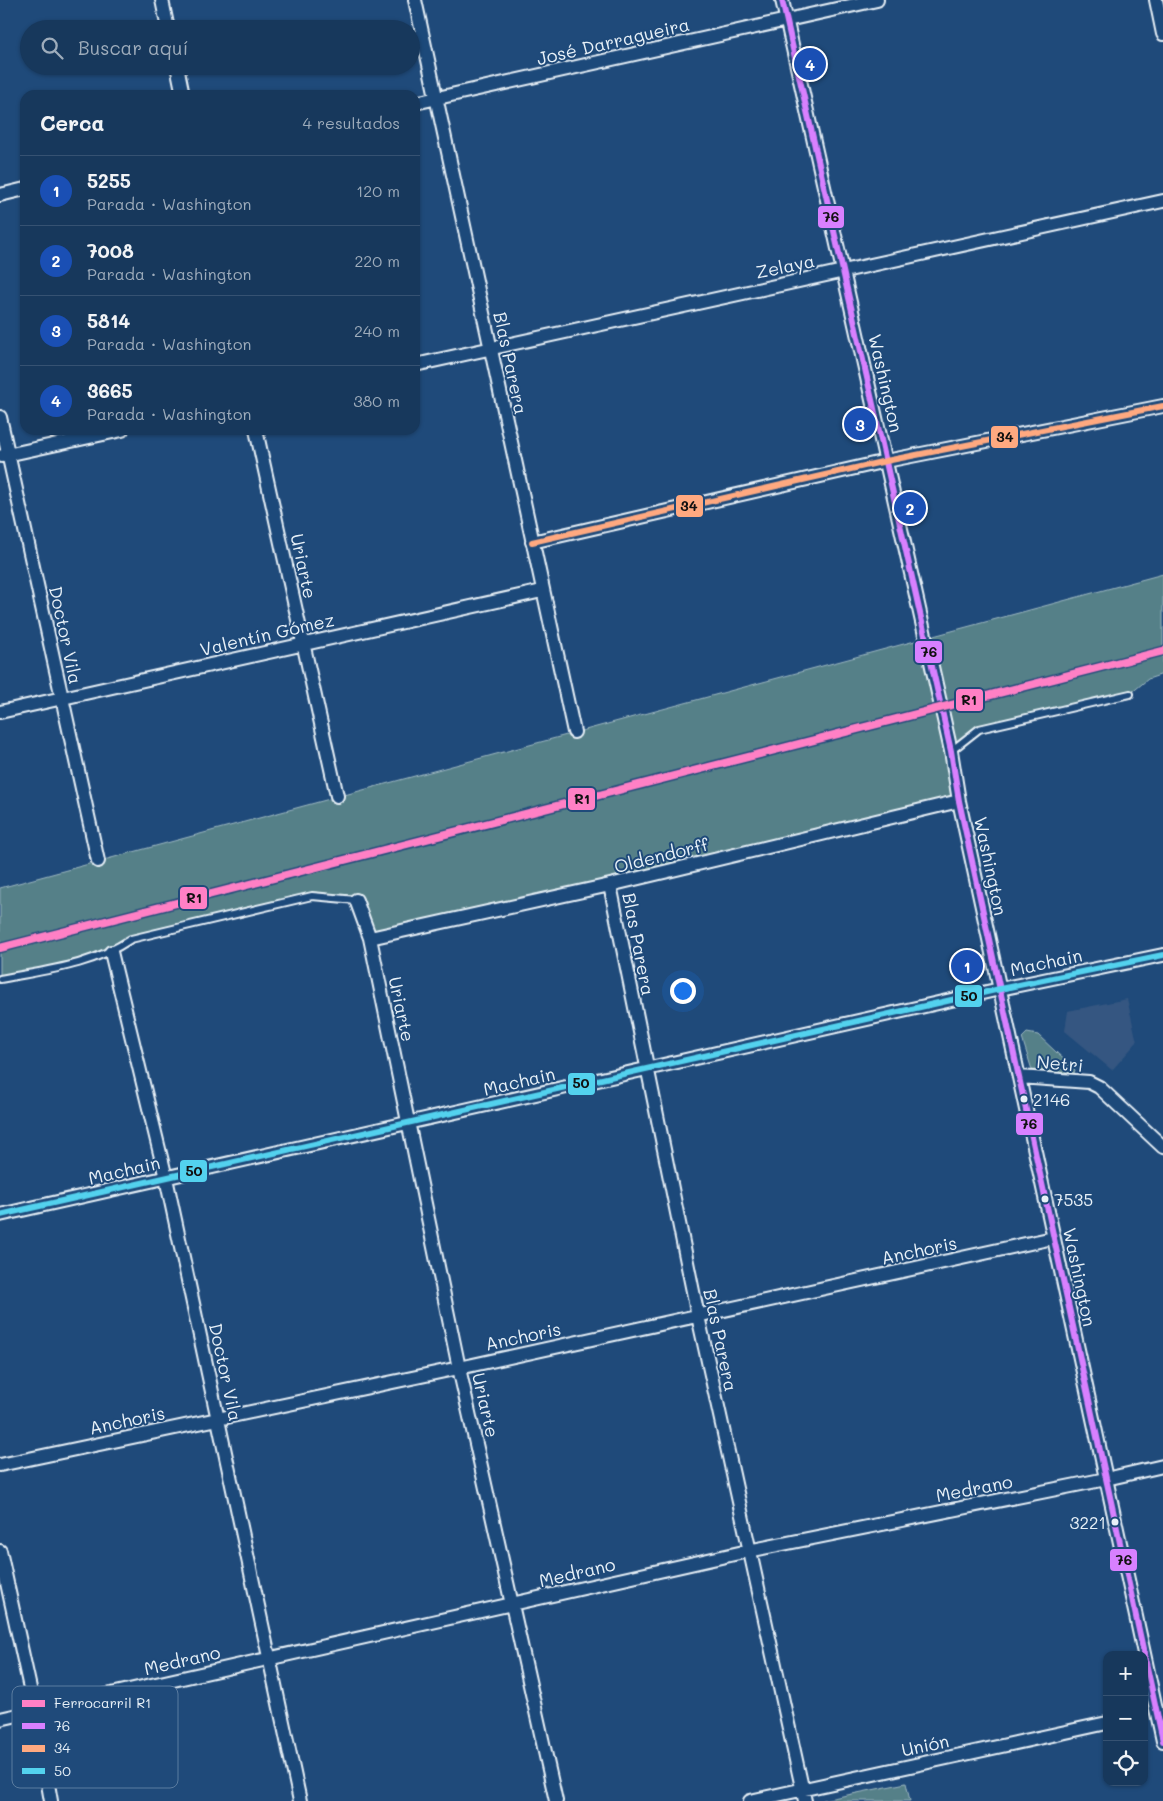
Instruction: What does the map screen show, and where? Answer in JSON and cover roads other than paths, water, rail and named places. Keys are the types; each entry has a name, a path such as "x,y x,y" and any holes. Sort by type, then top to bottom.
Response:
{"street":[{"path":"162,0 166,20"},
{"name":"Blas Parera","path":"415,0 419,20"},
{"name":"Washington","path":"782,0 951,751 959,801 1106,1479 1150,1713 1163,1741"},
{"name":"José Darragueira","path":"420,102 877,0"},
{"path":"1156,0 1163,34"},
{"name":"Blas Parera","path":"420,23 574,732"},
{"path":"179,75 182,90"},
{"path":"0,195 20,190"},
{"name":"Zelaya","path":"420,364 1163,200"},
{"path":"532,542 886,461 1163,406"},
{"name":"Doctor Vila","path":"0,417 4,456 62,698 98,861"},
{"path":"4,456 99,435"},
{"name":"Uriarte","path":"257,435 337,796"},
{"name":"Valentín Gómez","path":"0,712 542,591"},
{"name":"Oldendorff","path":"370,938 610,885 959,801"},
{"name":"Blas Parera","path":"610,885 646,1070 748,1551 804,1795"},
{"name":"Uriarte","path":"356,900 370,938 459,1368 556,1801"},
{"name":"Doctor Vila","path":"111,952 166,1178 300,1801"},
{"name":"Machain","path":"0,1215 1000,989 1163,955"},
{"name":"Netri","path":"1019,1077 1088,1082 1099,1087 1163,1147"},
{"name":"Anchoris","path":"0,1466 1054,1238"},
{"name":"Medrano","path":"146,1686 748,1551 1163,1466"},
{"path":"0,1551 30,1686"},
{"name":"Unión","path":"750,1801 804,1795 1103,1724"},
{"path":"49,1788 51,1801"}],"lane":[{"path":"951,751 979,729 1130,694"},
{"path":"0,979 81,964 111,952 131,939 312,896 356,900"}],"rail line":[{"name":"R1","path":"0,948 1163,651"}],"place":[{"name":"3665","path":"810,64"},
{"name":"5814","path":"860,424"},
{"name":"7008","path":"910,508"},
{"name":"5255","path":"967,966"},
{"name":"2146","path":"1024,1099"},
{"name":"7535","path":"1045,1199"},
{"name":"3221","path":"1115,1522"}]}
